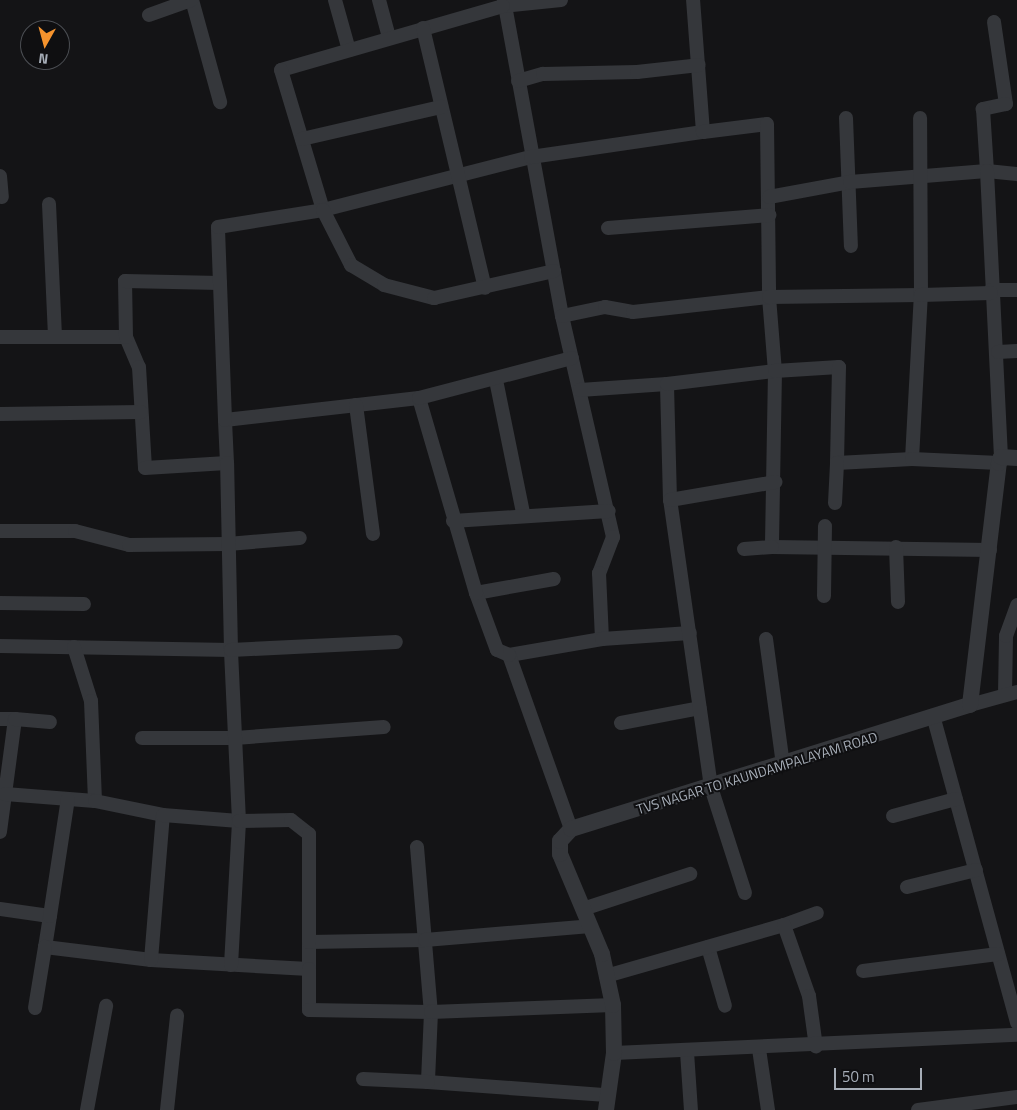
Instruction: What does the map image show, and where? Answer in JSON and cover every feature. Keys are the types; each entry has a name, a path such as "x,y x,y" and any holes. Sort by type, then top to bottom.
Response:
{"street":[{"path":"149,15 191,0 220,102"},
{"path":"336,0 349,50"},
{"path":"378,0 388,38"},
{"path":"554,271 434,298 384,285 351,266 323,210 281,70 503,3 561,0"},
{"path":"693,0 703,132"},
{"path":"503,3 562,316 609,511 612,537 599,573 602,639"},
{"path":"994,22 1006,104 983,109 991,292 998,352 1006,459 990,550 970,705 1011,693 1006,636 1017,605"},
{"path":"423,28 485,288"},
{"path":"518,81 543,74 637,72 699,65"},
{"path":"302,139 441,107"},
{"path":"846,118 851,246"},
{"path":"912,459 921,295 923,176 920,118"},
{"path":"231,965 238,821 218,227 323,210 457,173 531,157 767,124 769,297 775,371 775,482 772,547"},
{"path":"769,197 850,182 987,171 1017,174"},
{"path":"0,176 2,197"},
{"path":"49,204 55,337"},
{"path":"608,228 769,215"},
{"path":"220,283 125,281 126,337 139,366 145,468 227,463"},
{"path":"562,316 605,307 634,312 769,297 921,295 1017,290"},
{"path":"0,337 126,337"},
{"path":"998,352 1017,351"},
{"path":"225,420 419,398 496,380 572,358"},
{"path":"580,390 667,384 775,371 839,367 836,503"},
{"path":"496,380 523,513"},
{"path":"667,384 670,500 711,787 745,893"},
{"path":"419,398 453,521 497,650 509,655 602,639 690,633"},
{"path":"356,405 373,534"},
{"path":"0,414 142,412"},
{"path":"837,463 912,459 1006,459"},
{"path":"670,500 775,482"},
{"path":"453,521 523,513 609,511"},
{"path":"824,596 825,526"},
{"path":"0,531 75,531 129,545 228,544 300,538"},
{"path":"744,549 825,546 990,550"},
{"path":"896,548 898,602"},
{"path":"476,593 554,579"},
{"path":"0,603 84,604"},
{"path":"766,639 782,765"},
{"path":"0,646 231,650 396,642"},
{"path":"74,647 91,701 96,801"},
{"path":"363,1078 428,1082 607,1102 614,1053 613,1005 590,926 560,854 560,841 571,829 509,655"},
{"name":"TVS NAGAR TO KAUNDAMPALAYAM ROAD","path":"571,829 934,719 970,705"},
{"path":"621,723 700,708"},
{"path":"0,719 50,722"},
{"path":"0,832 15,719"},
{"path":"934,719 1017,1023"},
{"path":"142,738 235,738 384,727"},
{"path":"5,794 96,801 162,815 238,821 291,820 309,834 309,1010 431,1012 613,1005"},
{"path":"35,1008 68,799"},
{"path":"893,816 956,799"},
{"path":"150,960 162,815"},
{"path":"417,847 431,1012 428,1082"},
{"path":"908,887 976,870"},
{"path":"582,908 690,874"},
{"path":"0,909 50,916"},
{"path":"606,976 784,925 817,913"},
{"path":"784,925 809,996 816,1047"},
{"path":"309,942 424,940 590,926"},
{"path":"45,947 150,960 309,969"},
{"path":"708,947 725,1006"},
{"path":"863,971 998,954"},
{"path":"87,1110 106,1006"},
{"path":"166,1110 177,1016"},
{"path":"614,1053 816,1047 1017,1035"},
{"path":"758,1049 768,1110"},
{"path":"688,1052 691,1110"},
{"path":"918,1110 1017,1097"}]}
